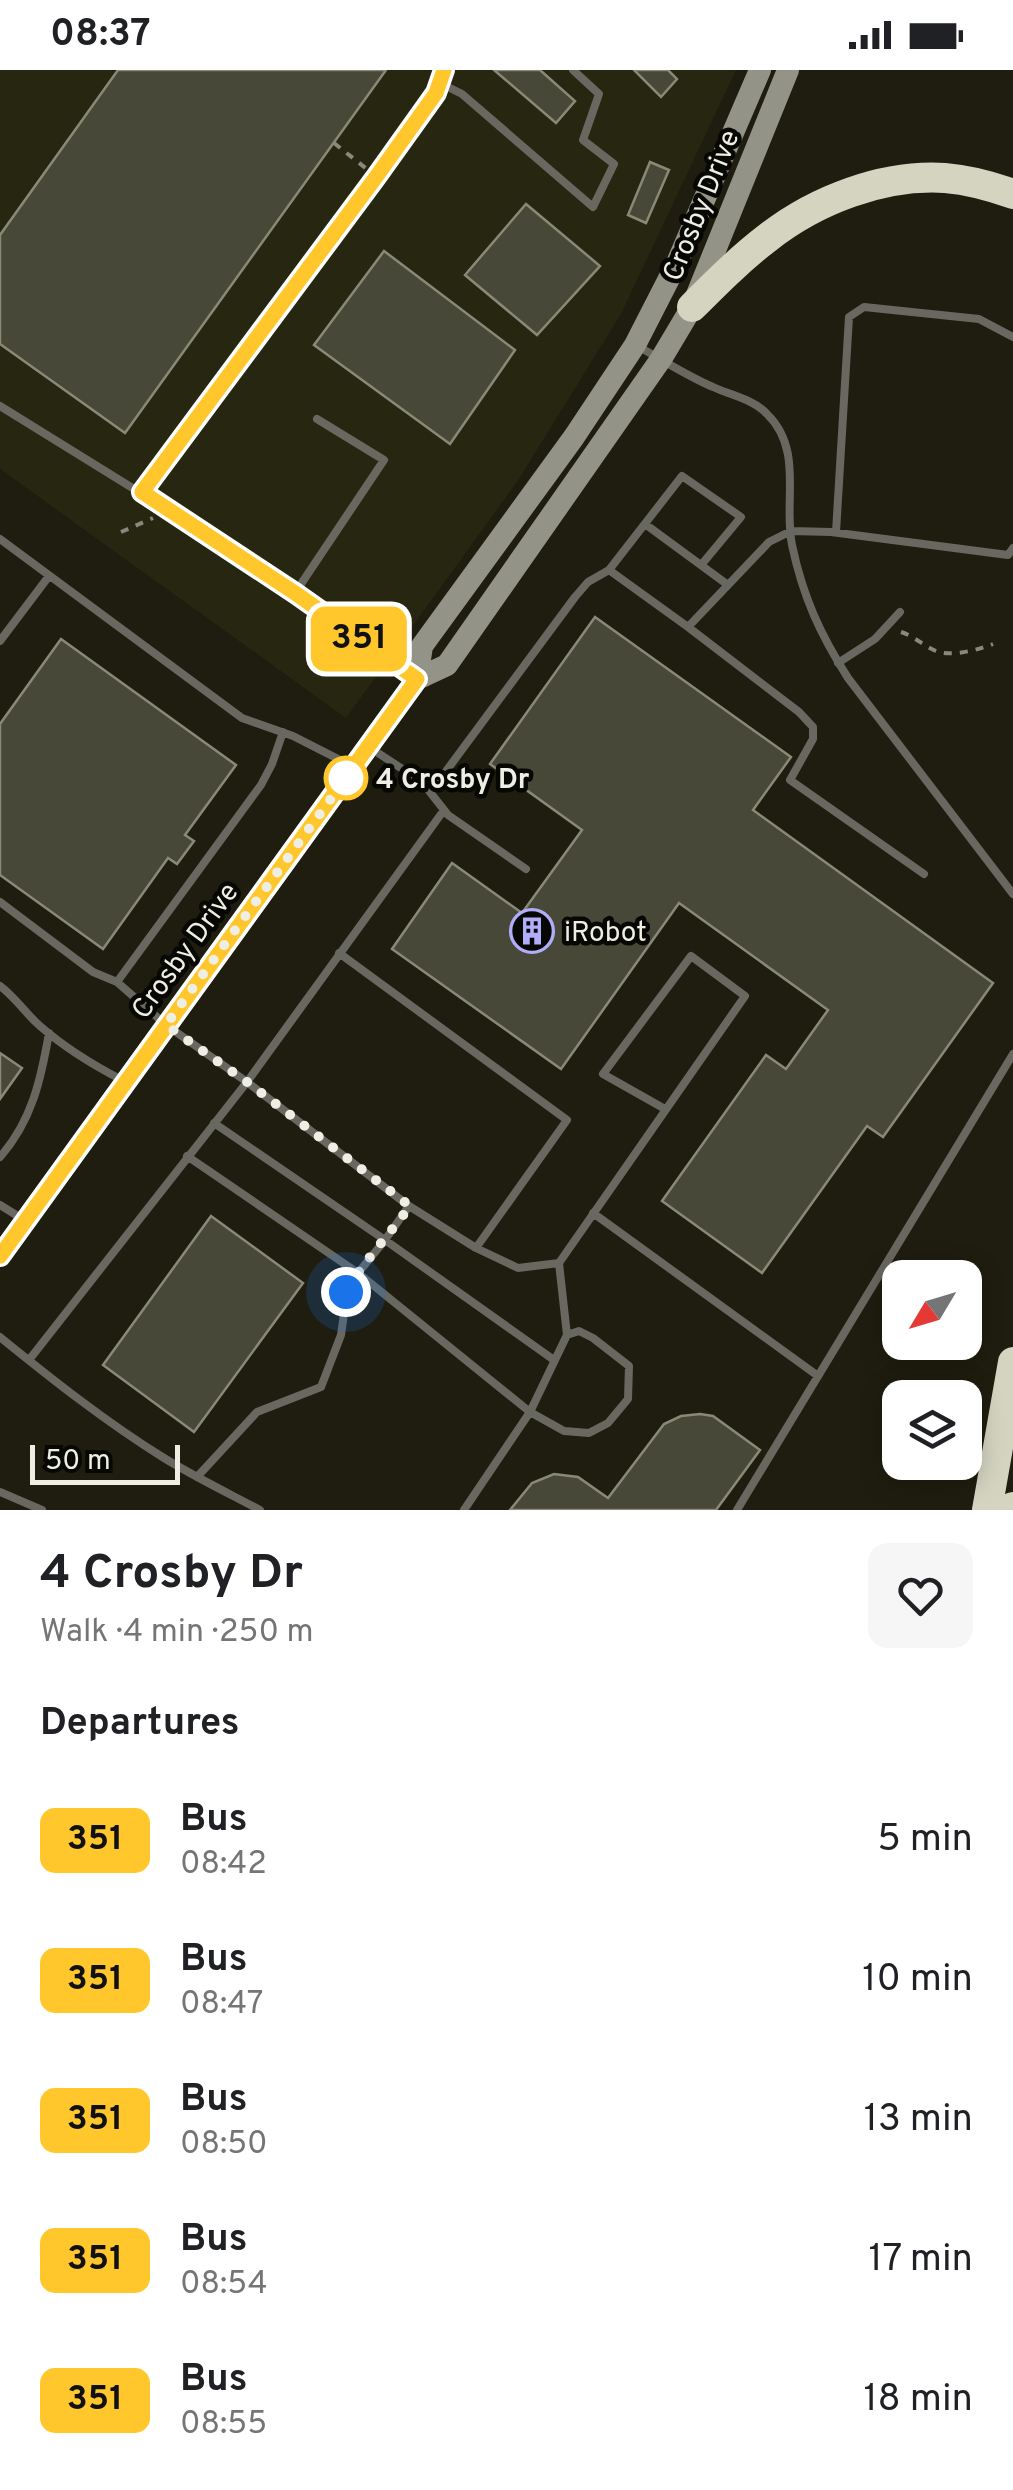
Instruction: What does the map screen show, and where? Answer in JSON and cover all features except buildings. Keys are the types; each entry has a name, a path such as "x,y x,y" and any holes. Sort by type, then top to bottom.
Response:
{"highway":[{"path":"692,306 768,237 842,196 892,181 944,178 984,184 1013,194"},
{"path":"987,1510 1013,1362"}],"main road":[{"name":"Crosby Drive","path":"0,1256 417,679 422,646 584,423 635,345 677,263 760,70"},
{"name":"Crosby Drive","path":"417,679 447,666 662,360 692,306 788,70"}],"lane":[{"path":"142,492 376,177 436,93 444,70"},
{"path":"440,83 462,94 593,207 614,164 583,140 599,94 573,70"},
{"path":"836,532 849,317 864,307 979,319 1013,337"},
{"path":"635,345 710,387 752,403 777,425 790,456 790,530 806,598 826,643 1013,894"},
{"path":"0,406 142,492 417,679"},
{"path":"295,593 384,460 317,419"},
{"path":"422,782 441,778 574,597 588,582 609,570 682,476 741,517 702,564"},
{"path":"646,524 728,585"},
{"path":"688,627 768,542 790,530 836,532 1008,555 1013,548"},
{"path":"0,539 242,718 283,732 354,767"},
{"path":"609,570 799,712 814,727 813,739 790,780 924,874"},
{"path":"0,641 50,576"},
{"path":"838,663 875,639 900,612"},
{"path":"118,982 262,785 283,732"},
{"path":"368,746 422,782 444,810 526,869"},
{"path":"29,1360 247,1082 444,810"},
{"path":"0,902 94,972 118,982 166,1025 410,1206 476,1248 518,1268 559,1262"},
{"path":"339,953 567,1120 476,1248"},
{"path":"464,1510 530,1412 566,1335 559,1262 745,996 691,956 603,1074 665,1108"},
{"path":"0,986 15,997 38,1025 85,1060 126,1082"},
{"path":"0,1156 29,1114 50,1033"},
{"path":"737,1510 1013,1054"},
{"path":"214,1123 554,1360"},
{"path":"187,1156 358,1273 530,1412 564,1431 589,1433 608,1422 628,1398 630,1366 579,1330 566,1335"},
{"path":"0,1204 26,1220"},
{"path":"197,1477 257,1412 321,1387 342,1335 346,1292 410,1206"},
{"path":"593,1213 818,1376"},
{"path":"0,1337 126,1434 260,1510"},
{"path":"0,1492 42,1510"}],"path":[{"path":"334,144 376,177"},
{"path":"122,532 153,518"},
{"path":"888,625 942,653 992,644"}],"shaded area":[{"path":"0,70 736,70 621,314 517,482 346,718 0,469"}],"bus line":[{"name":"351","path":"0,1256 417,679 142,492 376,177 436,93 444,70"}],"place":[{"name":"4 Crosby Dr","path":"346,778"},
{"name":"iRobot","path":"532,931"}],"route":[{"path":"346,778 354,767 166,1025 410,1206 346,1292"}]}
